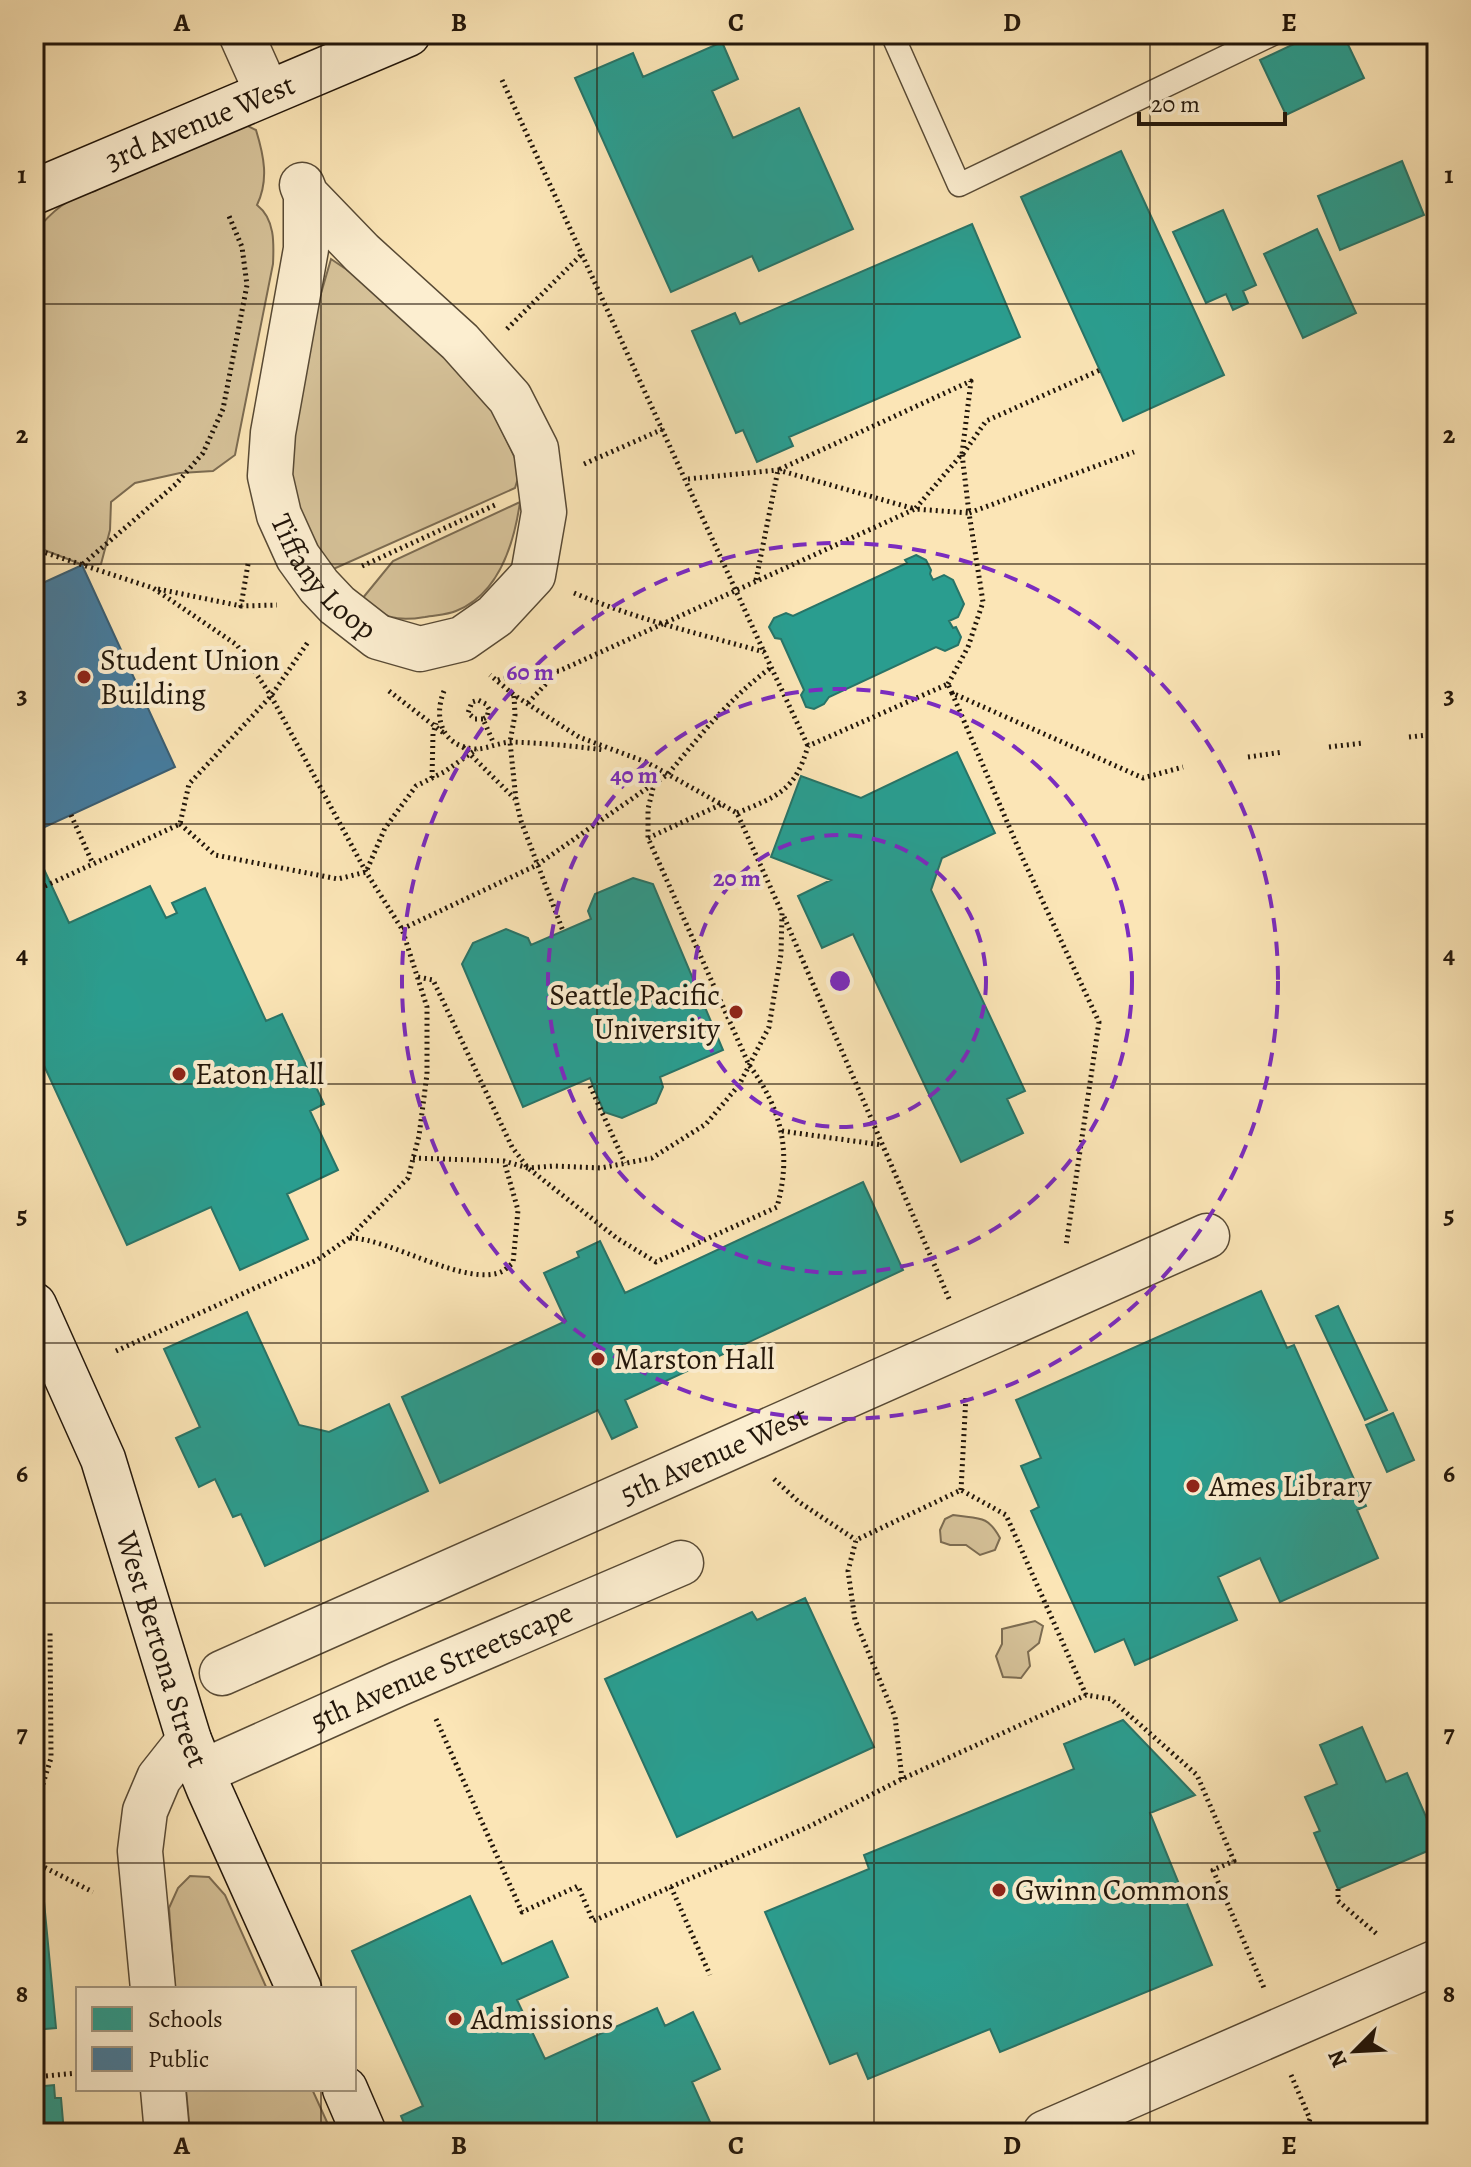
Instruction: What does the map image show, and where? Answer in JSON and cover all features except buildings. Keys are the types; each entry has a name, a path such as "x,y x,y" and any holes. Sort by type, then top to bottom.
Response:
{"street":[{"path":"241,34 267,92"},
{"name":"3rd Avenue West","path":"34,192 408,34"},
{"name":"Tiffany Loop","path":"304,190 362,253 476,360 510,398 536,449 544,512 533,575 495,616 462,639 420,649 378,637 337,605 298,557 279,515 270,476 273,433 306,249 304,190"},
{"name":"5th Avenue West","path":"222,1673 1207,1236"},
{"name":"West Bertona Street","path":"34,1305 103,1459 196,1756 298,1987"},
{"name":"5th Avenue Streetscape","path":"196,1756 398,1684 681,1563"},
{"path":"153,1987 140,1851 145,1811 159,1778 196,1756"},
{"path":"1045,2133 1437,1962"},
{"path":"163,2091 167,2133"},
{"path":"346,2091 364,2133"}],"lane":[{"path":"892,34 959,185 1273,34"}],"path":[{"path":"502,80 808,746 802,768 789,787 771,799 737,813"},
{"path":"83,565 176,484 203,453 223,409 247,285 242,247 229,216"},
{"path":"476,360 581,255"},
{"path":"498,680 516,674 559,671 915,509 986,421 1100,370"},
{"path":"687,479 778,470 971,381 962,454 983,602 968,647 948,684 808,746"},
{"path":"541,484 663,429"},
{"path":"778,470 915,509 969,513 1134,452"},
{"path":"756,581 778,470"},
{"path":"34,549 153,588 241,606"},
{"path":"180,824 189,784 271,696 337,605 387,555"},
{"path":"533,575 606,606 686,632 764,652"},
{"path":"116,1351 317,1260 349,1238 408,1178 419,1136 427,1074 427,1007 402,929 366,872 271,696 237,645 153,588"},
{"path":"462,639 483,670 514,695 579,737 646,762 737,813 968,1343"},
{"path":"402,929 537,865 654,784 668,774 735,698 772,667"},
{"path":"528,703 559,671"},
{"path":"432,778 433,734 440,701 449,680"},
{"path":"948,684 1023,859 1099,1022 1057,1304"},
{"path":"952,693 1143,778 1183,767"},
{"path":"514,695 515,715 510,742 516,800 563,931"},
{"path":"478,700 486,704 489,709 487,717 483,719 475,719 468,713 472,702 478,700"},
{"path":"438,718 445,734 460,744 516,800"},
{"path":"483,719 494,744"},
{"path":"1409,737 1437,734"},
{"path":"366,872 385,828 416,786 477,749 510,742 613,751"},
{"path":"1329,747 1363,743"},
{"path":"460,744 477,749"},
{"path":"1248,757 1283,752"},
{"path":"417,977 433,980 512,1147 528,1168 618,1239 656,1262 777,1207 783,1169 782,1131 765,1085 749,1065 648,838 648,809 654,784"},
{"path":"648,838 723,804"},
{"path":"71,815 93,864"},
{"path":"34,891 180,824"},
{"path":"180,824 215,855 338,879 366,872"},
{"path":"413,1158 504,1161 528,1168 601,1168 652,1158 706,1124 739,1085 769,1027 781,954 782,913"},
{"path":"590,1086 625,1163"},
{"path":"782,1131 883,1145"},
{"path":"349,1238 373,1240 429,1262 480,1275 501,1272 513,1263 518,1210 504,1161"},
{"path":"961,1490 967,1390"},
{"path":"856,1540 961,1490"},
{"path":"961,1490 1006,1515 1086,1695"},
{"path":"799,1502 856,1540"},
{"path":"856,1540 848,1571 855,1620 895,1717 902,1779"},
{"path":"34,1813 51,1758 50,1631"},
{"path":"398,1684 424,1692 522,1912 578,1886 593,1921 808,1827 902,1779 1086,1695 1111,1699 1197,1775 1234,1861 1213,1870 1266,1992"},
{"path":"34,1862 93,1892"},
{"path":"671,1887 710,1975"},
{"path":"1338,1889 1338,1901 1385,1941"},
{"path":"1287,2067 1310,2119 1304,2133"},
{"path":"34,2077 76,2073"}],"shaded area":[{"path":"228,116 256,130 264,168 257,205 270,224 273,248 273,264 235,455 213,471 180,473 135,483 111,502 110,530 101,564 83,565 34,546 34,233 69,201 95,191"},
{"path":"331,259 390,299 489,404 515,458 519,475 515,488 329,571 297,522 287,460 304,352"},
{"path":"520,502 514,534 502,566 494,580 471,603 449,613 406,619 377,611 362,599 393,561"},
{"path":"953,1515 981,1519 991,1525 1000,1538 995,1550 980,1555 966,1545 941,1542 940,1530 945,1519"},
{"path":"1035,1621 1043,1626 1039,1643 1028,1652 1030,1666 1021,1678 1003,1677 996,1656 1002,1644 1002,1629"},
{"path":"190,1876 209,1877 225,1895 266,1987 175,1987 169,1908 178,1888"},
{"path":"186,2091 313,2091 332,2133 190,2133"}],"place":[{"name":"Student Union Building","path":"84,677"},
{"name":"Seattle Pacific University","path":"736,1012"},
{"name":"Eaton Hall","path":"179,1074"},
{"name":"Marston Hall","path":"598,1359"},
{"name":"Ames Library","path":"1193,1486"},
{"name":"Gwinn Commons","path":"999,1890"},
{"name":"Admissions","path":"455,2019"}]}
